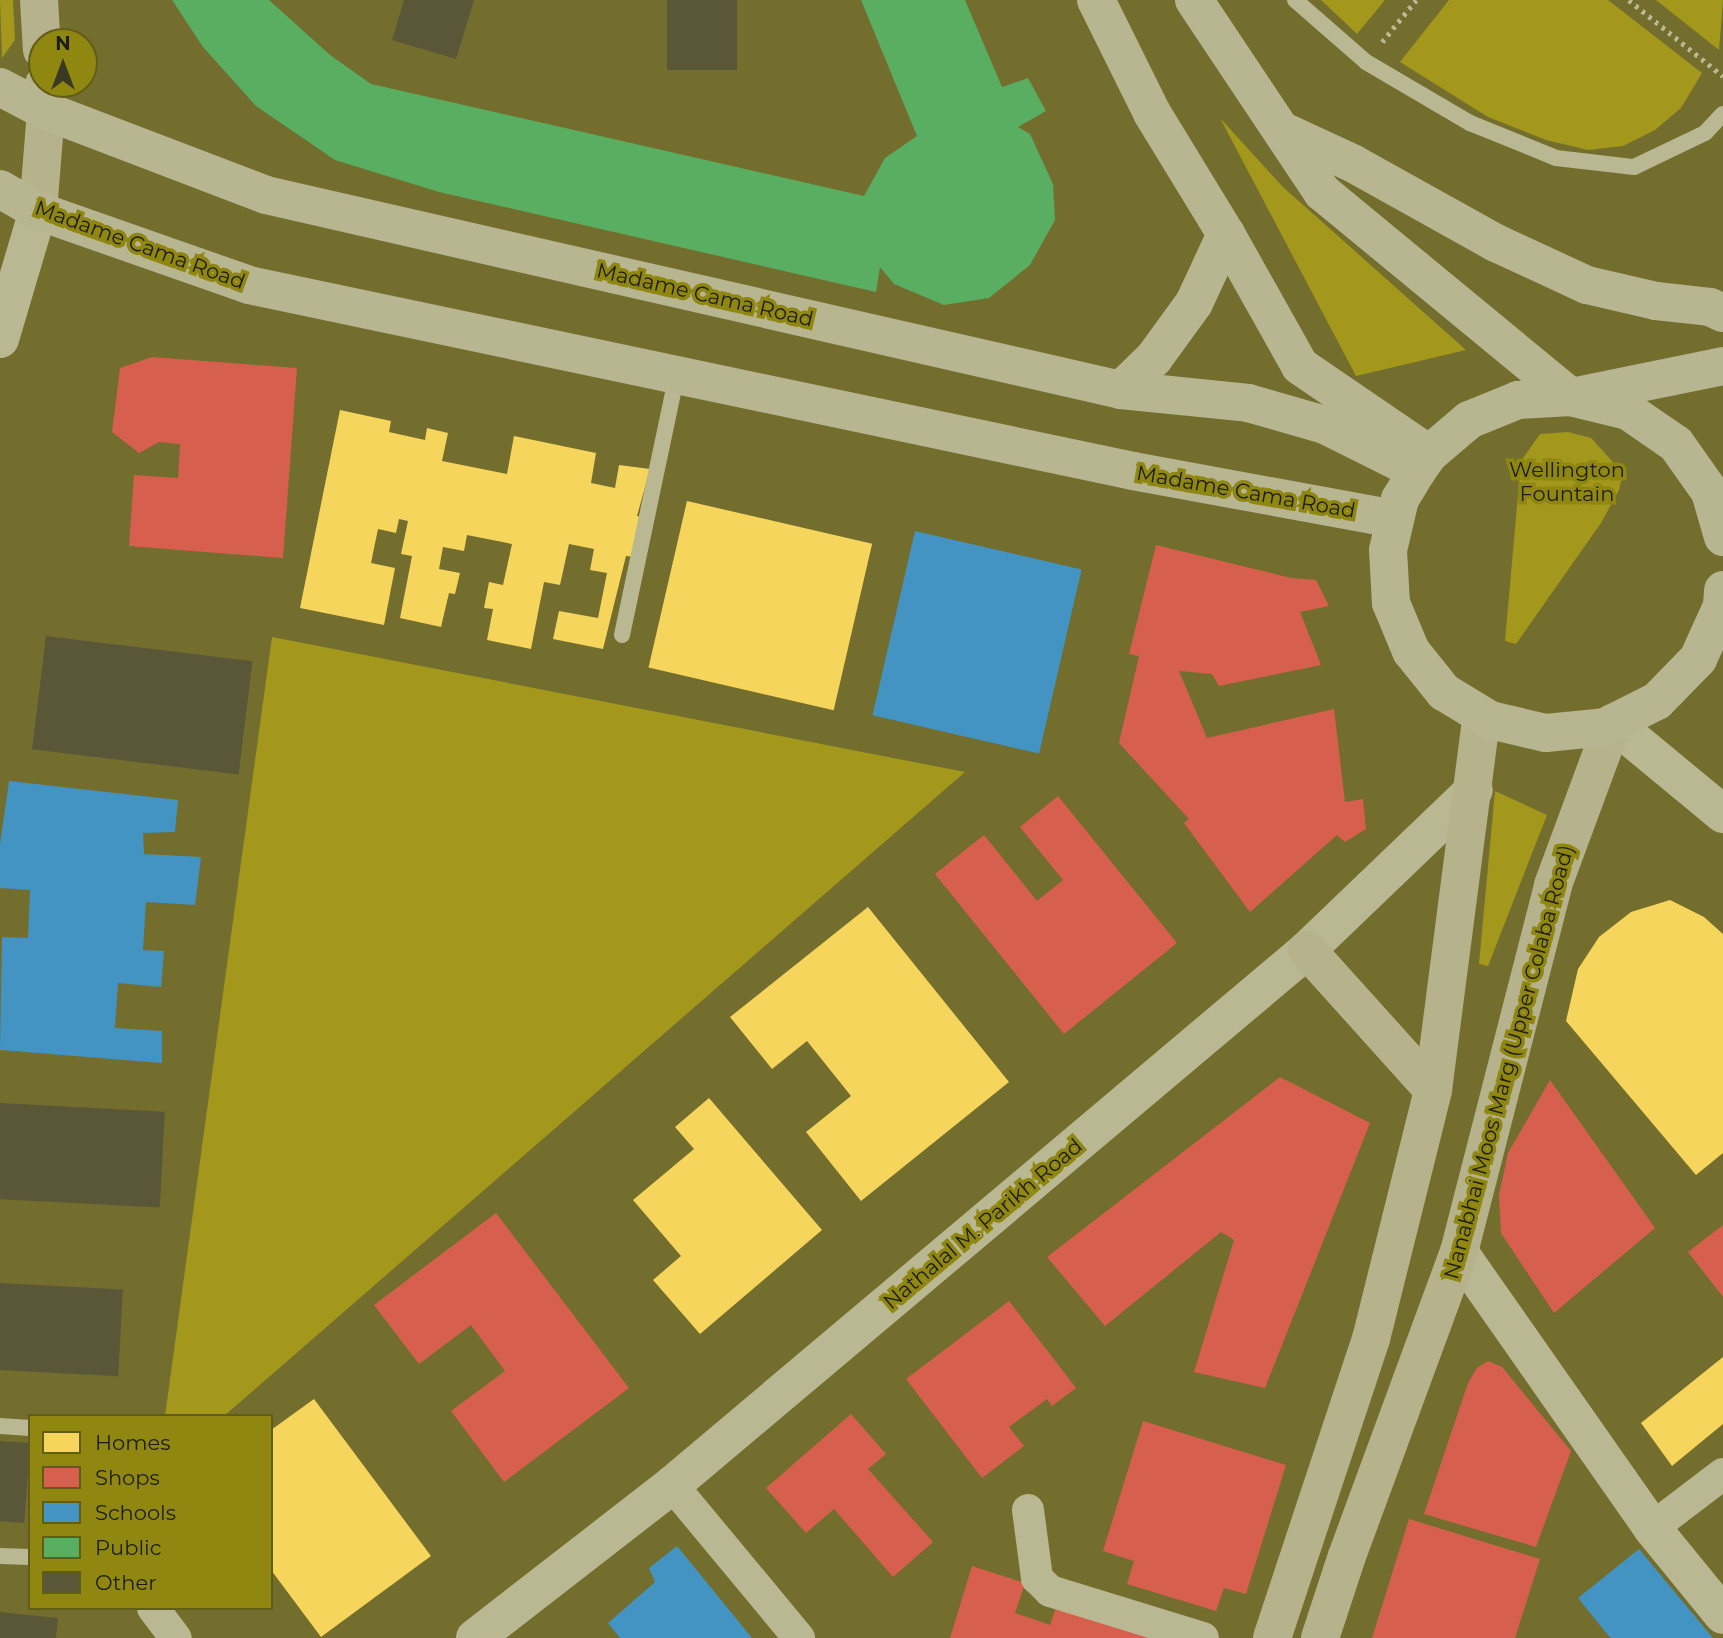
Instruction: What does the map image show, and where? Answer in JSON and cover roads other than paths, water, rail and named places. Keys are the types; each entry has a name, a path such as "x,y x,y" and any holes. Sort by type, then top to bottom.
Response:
{"main road":[{"path":"38,0 40,28"},
{"path":"1096,0 1152,113 1226,234 1300,366 1423,463"},
{"path":"1194,0 1322,192 1571,397 1628,411 1676,444 1710,492 1723,537"},
{"name":"Madame Cama Road","path":"0,87 28,93"},
{"path":"38,211 45,98"},
{"name":"Madame Cama Road","path":"47,98 266,195 1121,390 1248,403 1325,425 1423,463"},
{"path":"1283,131 1354,164 1496,243 1587,285 1656,302 1710,307 1723,313"},
{"name":"Madame Cama Road","path":"0,189 38,211 249,285 1133,471 1395,520"},
{"path":"1121,390 1154,358 1194,303 1226,234"},
{"path":"1723,366 1571,397 1518,400 1469,420 1423,463 1400,499 1388,550 1391,603 1410,651 1444,692 1482,715 1546,733 1605,727 1657,701 1698,659 1722,606 1723,591"},
{"path":"1272,1638 1371,1339 1433,1090 1482,715"},
{"name":"Nanabhai Moos Marg (Upper Colaba Road)","path":"1320,1638 1347,1556 1459,1252 1553,885 1613,723"},
{"path":"1307,950 1433,1090"}],"street":[{"path":"0,339 38,211"},
{"path":"1613,723 1723,814"},
{"name":"Nathalal M. Parikh Road","path":"475,1638 672,1485 1307,950 1474,790"},
{"path":"1459,1252 1652,1528 1723,1615"},
{"path":"1652,1528 1723,1474"},
{"path":"672,1485 799,1638"},
{"path":"1028,1510 1037,1578 1051,1591 1203,1638"},
{"path":"155,1610 176,1638"}],"lane":[{"path":"1295,0 1366,62 1470,123 1556,158 1634,167 1705,133 1723,114"},
{"path":"622,635 677,375"},
{"path":"0,1426 28,1428"},
{"path":"0,1556 28,1557"}],"park label":[{"name":"Wellington Fountain","path":"1567,482"}]}
